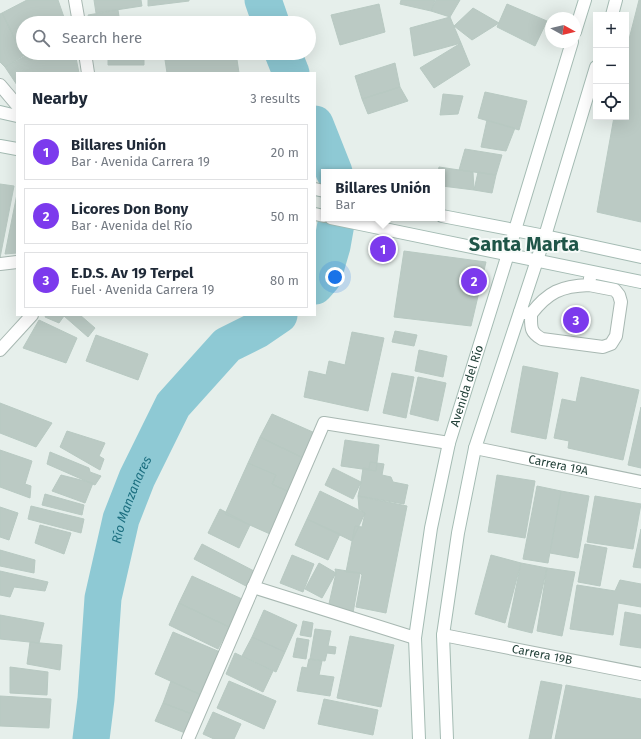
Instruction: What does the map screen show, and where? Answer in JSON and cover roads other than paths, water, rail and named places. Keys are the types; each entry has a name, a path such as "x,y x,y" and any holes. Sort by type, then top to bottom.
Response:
{"main road":[{"path":"75,0 78,16"},
{"path":"581,13 585,0"},
{"path":"613,12 616,0"},
{"name":"Avenida del Río","path":"419,739 415,638 431,528 449,443 570,48"},
{"path":"86,60 88,72"},
{"path":"447,739 443,635 458,533 476,448 526,313 536,260 545,236 593,77"},
{"path":"0,85 16,104"},
{"path":"0,112 16,116"},
{"path":"0,146 16,149"},
{"path":"445,217 641,257"},
{"path":"342,221 641,282"},
{"path":"0,264 16,262"},
{"path":"589,285 591,272"},
{"path":"571,285 589,285 614,290 619,295 621,302 616,336 611,344 603,347 542,339 536,335 531,328 526,313 551,294 571,285"},
{"path":"0,350 31,316"},
{"path":"188,739 324,423 449,443"},
{"name":"Carrera 19A","path":"476,448 641,482"},
{"path":"253,587 415,638"},
{"name":"Carrera 19B","path":"443,635 641,674"}],"waterway":[{"name":"Río Manzanares","path":"263,0 269,16"},
{"name":"Río Manzanares","path":"286,60 291,72"},
{"name":"Río Manzanares","path":"316,127 333,169"},
{"name":"Río Manzanares","path":"316,285 323,277 332,246 336,221"},
{"name":"Río Manzanares","path":"91,739 96,699 103,598 121,519 137,478 173,405 227,345 257,330 278,316"}],"place":[{"name":"Billares Unión","path":"383,249"},
{"name":"Licores Don Bony","path":"474,281"},
{"name":"E.D.S. Av 19 Terpel","path":"576,320"}],"district":[{"name":"Santa Marta","path":"524,244"}]}
